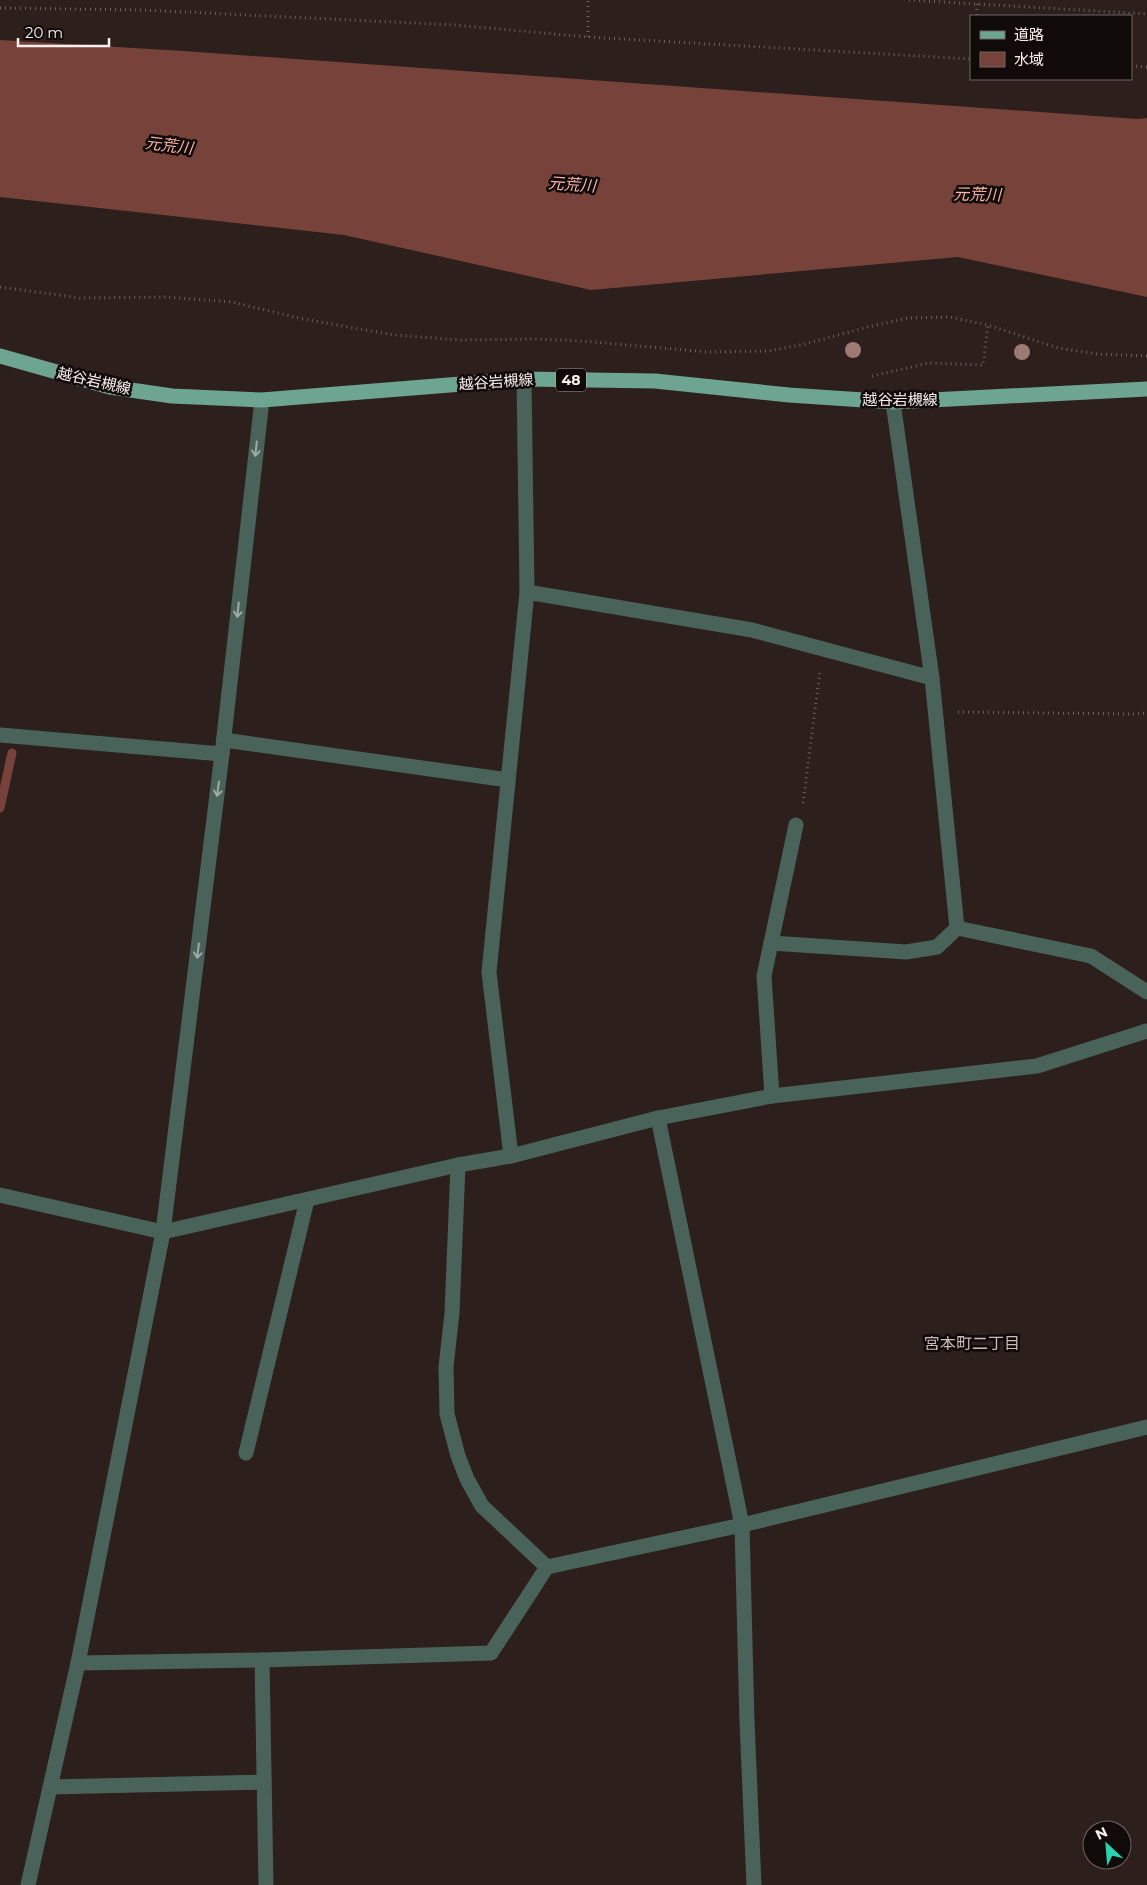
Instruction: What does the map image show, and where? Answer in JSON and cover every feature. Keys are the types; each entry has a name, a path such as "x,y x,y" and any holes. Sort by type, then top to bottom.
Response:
{"main road":[{"name":"越谷岩槻線","path":"0,356 110,386 172,396 262,400 524,379 655,381 789,395 893,402 1147,389"}],"street":[{"path":"511,1156 489,972 528,592 524,379"},
{"path":"28,1885 78,1663 163,1232 223,747 262,400"},
{"path":"893,402 932,678 957,928"},
{"path":"528,592 752,630 932,678"},
{"path":"0,735 223,747 508,780"},
{"path":"772,1096 764,976 796,825"},
{"path":"771,943 906,952 937,947 957,928"},
{"path":"957,928 1091,956 1147,992"},
{"path":"0,1195 163,1232 458,1165 511,1156 658,1118 772,1096 1036,1066 1147,1031"},
{"path":"658,1118 742,1525 747,1722 754,1885"},
{"path":"458,1165 452,1312 446,1367 447,1414 458,1456 467,1479 482,1506 547,1567"},
{"path":"246,1453 307,1200"},
{"path":"78,1663 491,1653 547,1567 742,1525 1147,1427"},
{"path":"262,1660 266,1885"},
{"path":"50,1787 264,1782"}],"path":[{"path":"588,0 588,37"},
{"path":"909,0 1147,14"},
{"path":"977,4 977,15"},
{"path":"0,8 142,10 416,24 588,37 970,59"},
{"path":"1132,66 1147,67"},
{"path":"0,287 80,298 166,297 232,302 303,319 394,335 460,340 535,339 582,341 707,352 769,351 806,344 908,318 949,317 988,325 1058,348 1098,354 1147,356"},
{"path":"865,400 867,377 929,363 982,365 988,325"},
{"path":"796,825 804,799 823,648"},
{"path":"935,712 1147,713"}],"water":[{"name":"元荒川","path":"0,40 184,51 1137,119 1147,118 1147,297 958,257 591,290 344,235 0,197"}],"waterway":[{"path":"0,808 12,753"}],"district":[{"name":"宮本町二丁目","path":"972,1343"}]}
